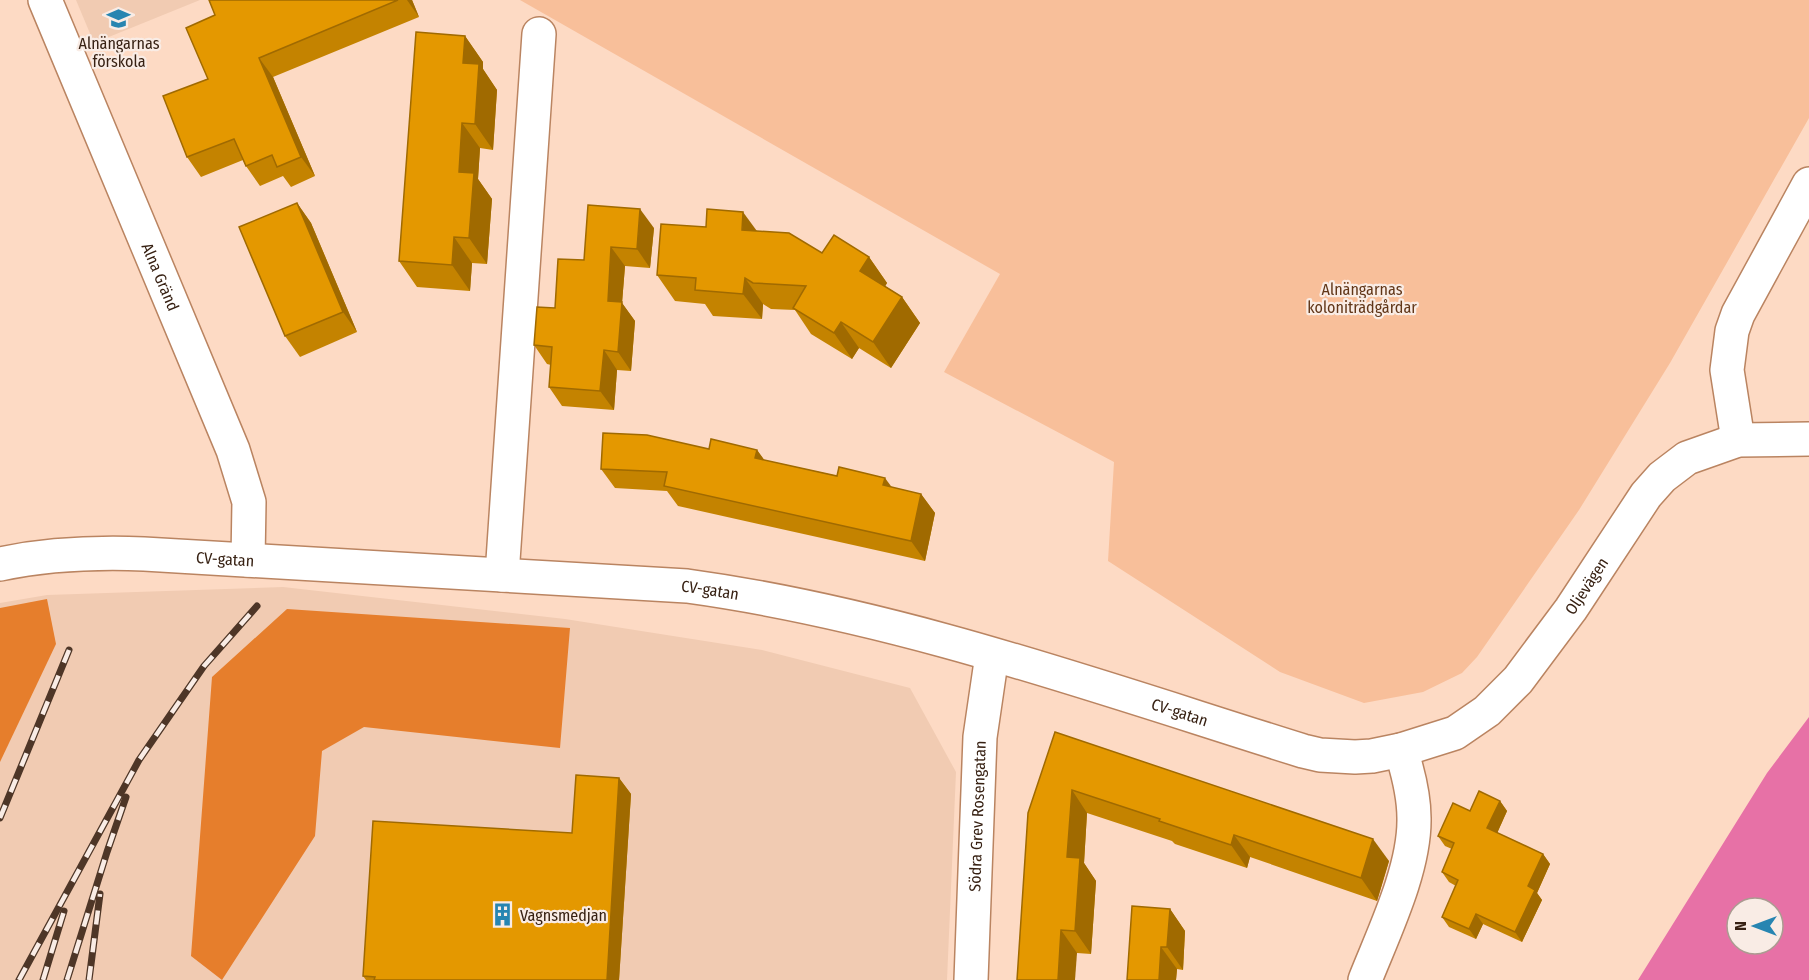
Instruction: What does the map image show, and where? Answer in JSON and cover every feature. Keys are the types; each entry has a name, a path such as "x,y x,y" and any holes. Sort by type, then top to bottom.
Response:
{"street":[{"name":"Alna Gränd","path":"45,0 233,450 249,502 248,560"},
{"path":"502,575 539,34"},
{"path":"1738,440 1727,370 1732,331 1738,314 1809,184"},
{"name":"Oljevägen","path":"1401,750 1455,733 1487,711 1518,680 1571,609 1646,495 1662,477 1687,458 1738,440 1809,439"},
{"name":"CV-gatan","path":"0,564 69,554 103,552 687,586 756,596 901,630 992,655 1320,755 1355,757 1401,750"},
{"name":"Södra Grev Rosengatan","path":"971,980 981,737 992,655"},
{"path":"1365,980 1394,906 1412,850 1414,806 1410,777 1401,750"}],"shaded area":[{"name":"Alnängarnas förskola","path":"76,0 200,0 94,43"},
{"path":"283,587 565,619 762,650 910,688 956,772 947,980 0,980 0,603 47,595"},
{"path":"47,599 56,644 0,762 0,608"},
{"path":"287,609 570,628 560,748 364,727 322,751 315,836 222,980 191,956 212,677"},
{"path":"1809,717 1809,980 1638,980 1767,773"}],"green space":[{"name":"Alnängarnas koloniträdgårdar","path":"520,0 1809,0 1809,118 1670,363 1579,510 1477,657 1462,673 1423,692 1364,703 1280,672 1108,561 1114,462 944,372 1000,274"}],"building":[{"path":"209,0 398,0 259,58 301,157 277,167 272,155 246,166 234,139 187,157 163,96 208,79 186,28 215,15"},
{"path":"416,32 465,36 463,63 479,64 475,124 462,123 459,172 474,173 469,238 454,237 452,265 399,261"},
{"path":"297,203 343,312 285,336 239,227"},
{"path":"588,205 640,209 637,249 611,247 608,301 622,302 618,352 604,350 600,391 549,387 552,347 534,345 537,307 555,308 558,259 584,260"},
{"path":"707,209 743,212 742,230 789,233 822,253 834,235 869,257 860,271 902,297 873,342 841,322 834,333 793,308 806,286 753,283 745,278 743,294 695,290 696,278 657,275 661,224 706,227"},
{"path":"603,433 647,435 709,449 711,439 757,450 755,458 837,476 839,467 885,478 883,485 921,494 911,541 664,486 667,472 601,469"},
{"path":"1055,732 1373,839 1361,878 1234,835 1231,845 1072,790 1067,857 1080,858 1075,931 1061,930 1058,980 1017,980 1028,813"},
{"name":"Vagnsmedjan","path":"576,775 619,778 607,980 374,980 375,977 363,976 373,821 572,833"},
{"path":"1479,791 1500,801 1487,828 1543,854 1528,886 1535,890 1515,932 1476,914 1469,929 1442,917 1458,880 1442,872 1454,843 1438,836 1453,803 1470,811"},
{"path":"1132,906 1170,909 1167,947 1161,947 1159,980 1127,980"}],"railway":[{"path":"19,980 139,760 204,666 257,606"},
{"path":"0,818 69,650"},
{"path":"67,980 126,797"},
{"path":"89,980 100,894"},
{"path":"43,980 64,911"}],"place":[{"name":"Alnängarnas förskola","path":"119,18"},
{"name":"Vagnsmedjan","path":"502,915"}]}
